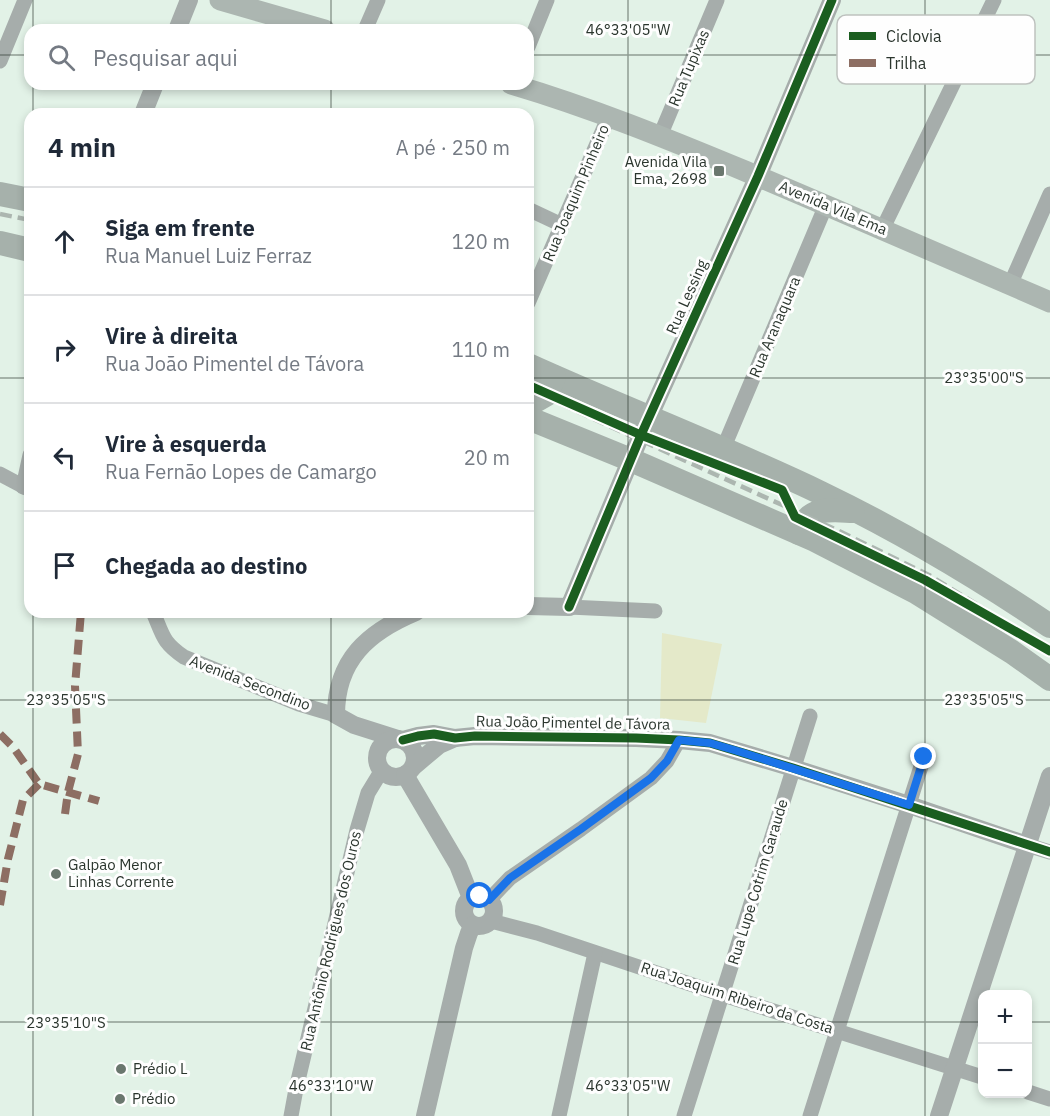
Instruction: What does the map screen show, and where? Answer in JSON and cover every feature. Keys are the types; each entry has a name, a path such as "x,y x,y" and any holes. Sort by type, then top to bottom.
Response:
{"main road":[{"path":"220,0 304,24"},
{"name":"Avenida Vila Ema","path":"532,90 609,116 758,176 1050,302"},
{"path":"0,194 24,199"},
{"path":"0,243 24,249"},
{"path":"534,368 822,494 951,563 1050,626"},
{"path":"534,402 547,394 554,377"},
{"path":"534,420 799,533 916,592 1012,652 1050,680"},
{"path":"799,533 803,523 815,513 826,510 855,511"}],"street":[{"path":"0,61 25,0"},
{"path":"179,24 189,0"},
{"path":"368,24 378,0"},
{"path":"534,32 547,0"},
{"name":"Rua Tupixas","path":"660,136 717,0"},
{"name":"Rua Lessing","path":"569,607 649,418 758,176 832,0"},
{"path":"987,15 994,0"},
{"path":"882,230 953,84"},
{"path":"145,108 153,90"},
{"name":"Rua Joaquim Pinheiro","path":"534,289 609,116"},
{"path":"1010,285 1050,194"},
{"name":"Rua Aranaquara","path":"723,449 826,205"},
{"path":"534,212 562,225"},
{"path":"0,474 24,487"},
{"path":"534,606 656,611"},
{"name":"Avenida Secondino","path":"155,618 164,639 172,649 184,657 299,704 336,715"},
{"path":"354,725 379,764 393,777 409,770 415,760 413,748 409,744 354,725 336,715 337,692 353,656 375,633 402,618"},
{"name":"Rua Lupe Cotrim Garaude","path":"684,1116 810,716"},
{"name":"Rua João Pimentel de Távora","path":"400,740 434,734 454,738 475,736 679,740 710,743 1050,852"},
{"name":"Rua João Pimentel de Távora","path":"409,770 429,752 454,738"},
{"path":"379,764 378,752 386,742 400,740"},
{"path":"482,923 466,919 465,906 480,899 651,778 667,761 679,740"},
{"path":"810,1116 924,757"},
{"name":"Rua Antônio Rodrigues dos Ouros","path":"291,1116 357,830 379,764"},
{"path":"409,770 458,865 480,899 494,908 494,913 469,933 464,948 425,1116"},
{"path":"939,1116 1050,776"},
{"name":"Rua Joaquim Ribeiro da Costa","path":"482,923 537,933 978,1076"},
{"path":"559,1116 595,952"},
{"path":"1032,1093 1050,1099"}],"green space":[{"path":"662,633 722,644 706,723 660,718"}],"railway":[{"path":"0,214 24,219"},
{"path":"534,392 837,530 929,575 1022,632 1050,653"}],"marked path":[{"path":"65,814 78,754 75,686 81,618"},
{"path":"0,734 13,747 39,784 99,801"},
{"path":"0,905 8,859 23,800 39,784"}],"cycle path":[{"path":"569,607 641,435 758,176 832,0"},
{"path":"534,388 641,435 782,490 795,517 925,580 1050,651"},
{"path":"403,740 434,734 455,738 475,736 636,738 710,743 1050,852"}],"place":[{"name":"Avenida Vila Ema, 2698","path":"719,171"},
{"name":"Galpão Menor Linhas Corrente","path":"56,874"},
{"name":"Prédio L","path":"121,1069"},
{"name":"Prédio","path":"120,1099"}],"route":[{"path":"480,896 489,900 510,878 651,778 667,761 679,740 710,743 909,805 924,757"}]}
